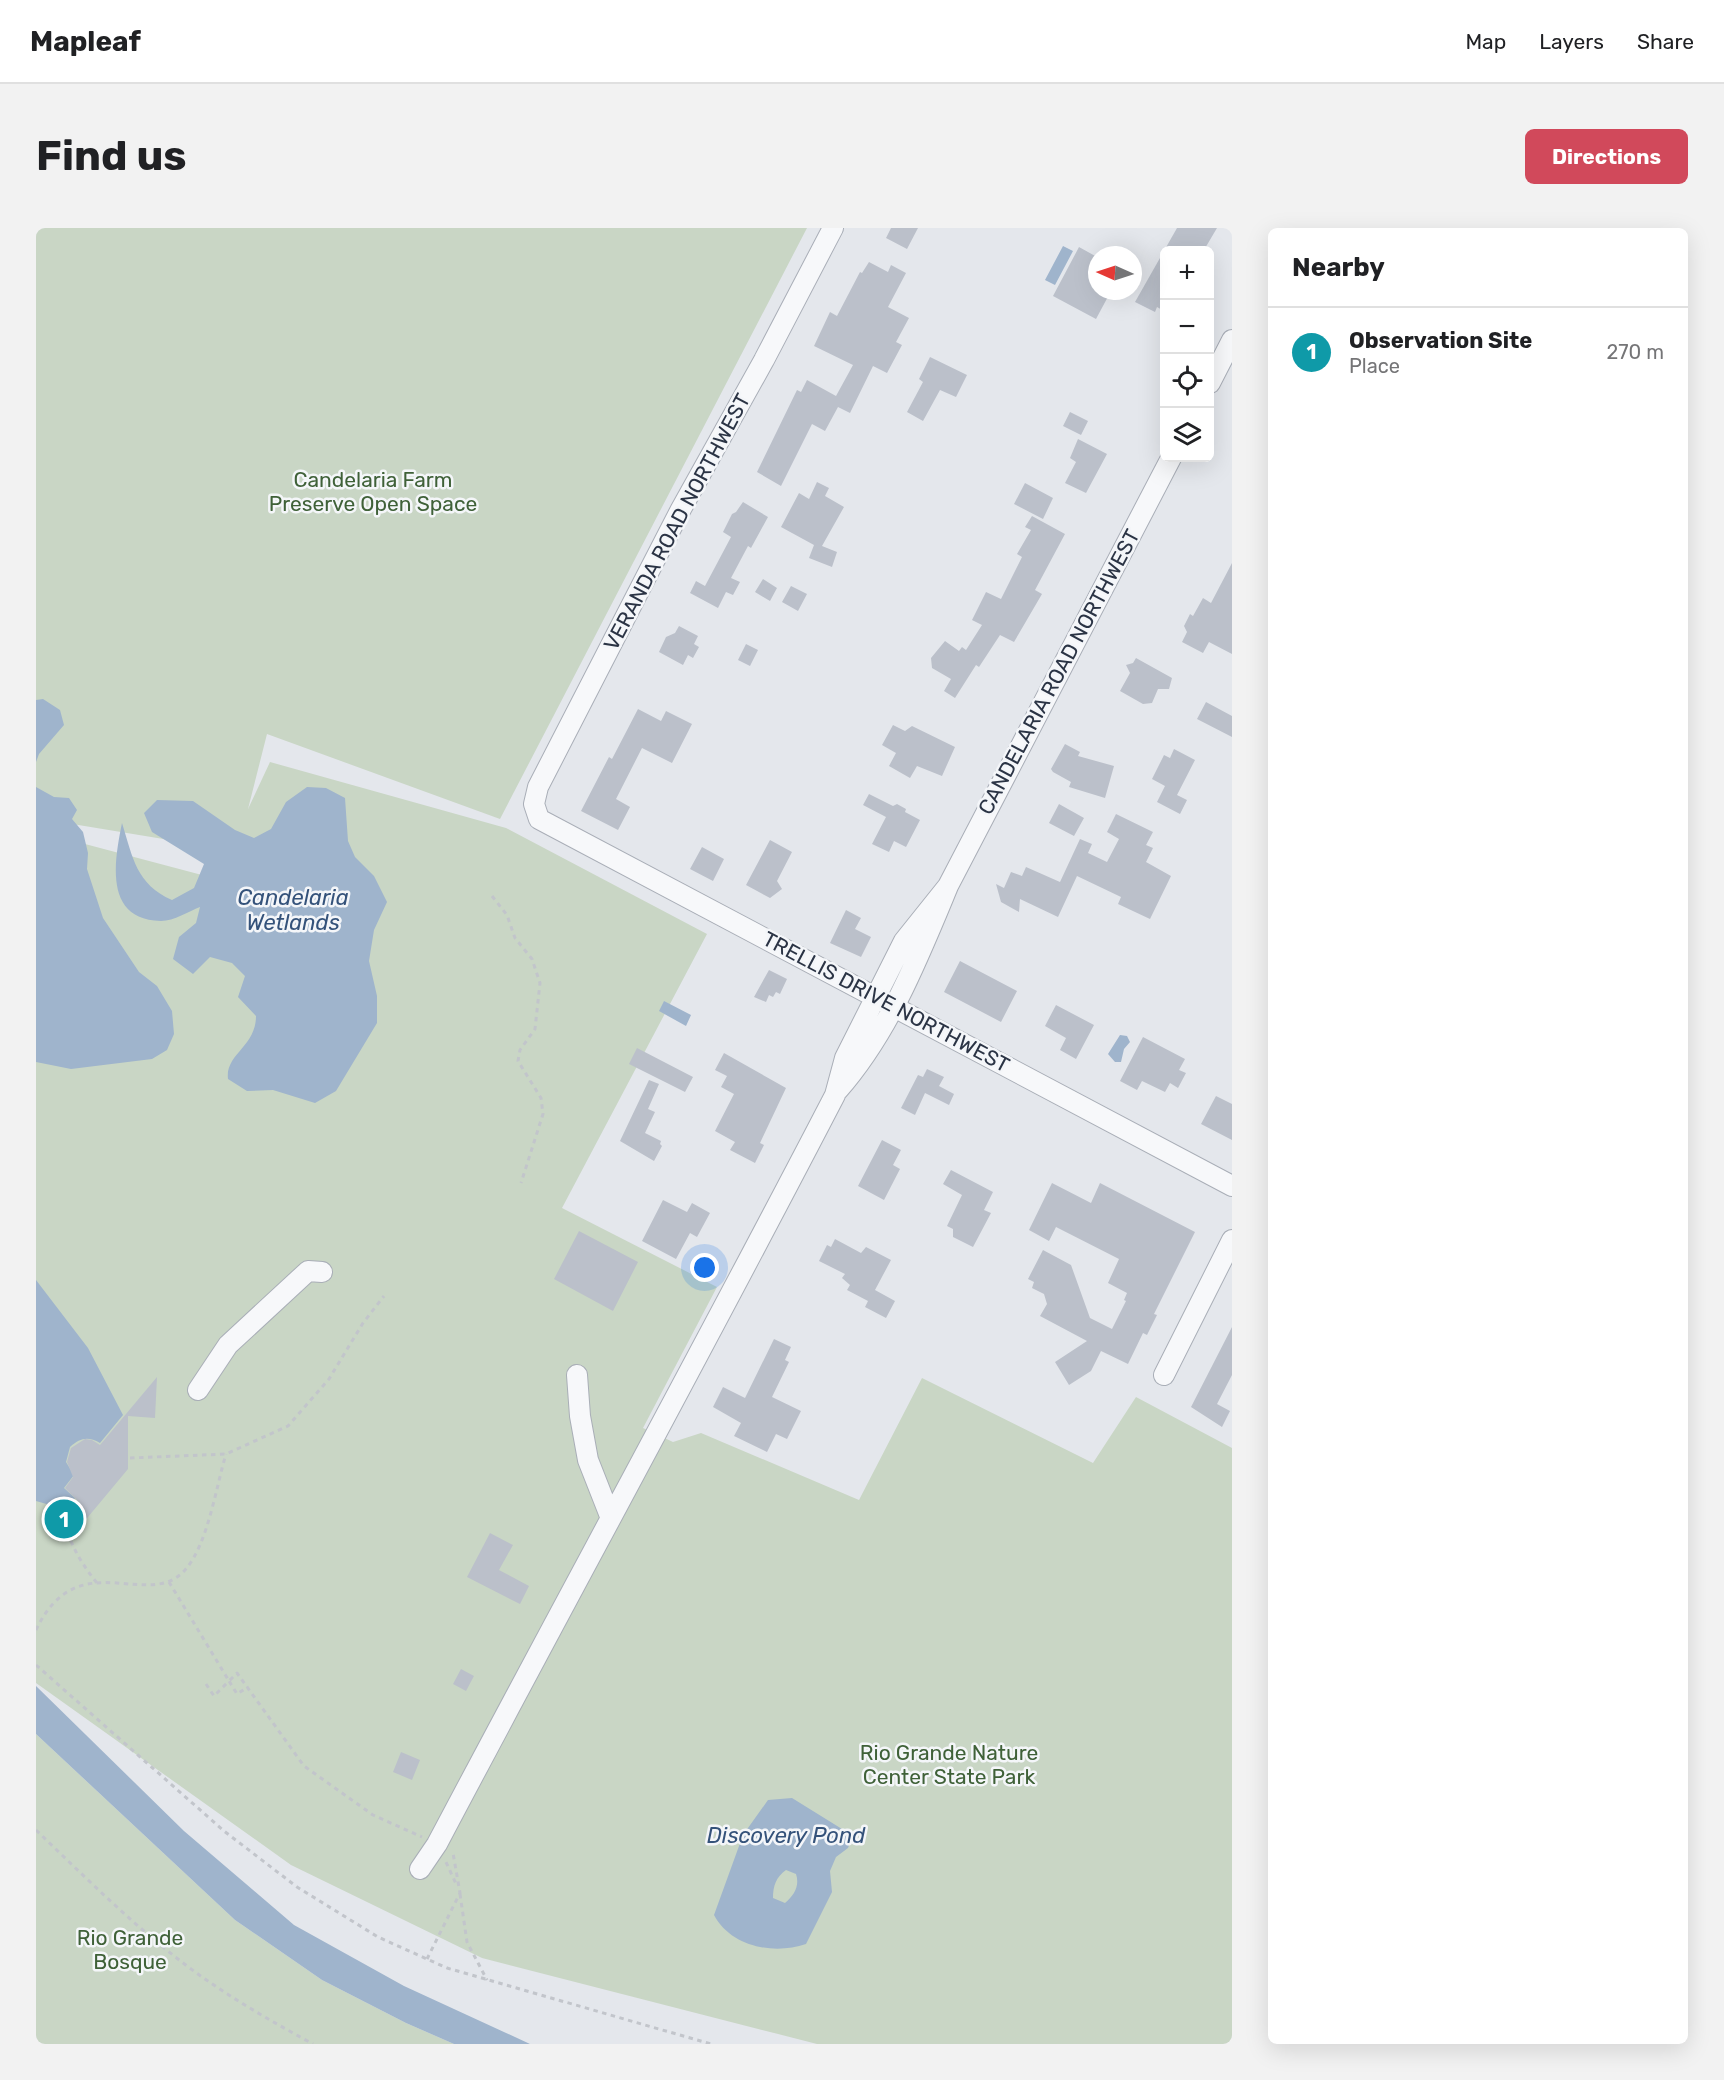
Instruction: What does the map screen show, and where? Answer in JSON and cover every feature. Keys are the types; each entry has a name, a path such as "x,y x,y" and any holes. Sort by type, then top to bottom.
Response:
{"street":[{"name":"VERANDA ROAD NORTHWEST","path":"539,819 534,804 538,787 681,509 764,360 833,228"},
{"path":"1214,374 1232,340"},
{"name":"CANDELARIA ROAD NORTHWEST","path":"420,1869 437,1844 835,1095 858,1067 893,1006 922,950 948,885 1169,462"},
{"name":"TRELLIS DRIVE NORTHWEST","path":"539,819 1232,1186"},
{"name":"CANDELARIA ROAD NORTHWEST","path":"835,1095 845,1058 904,941 948,885"},
{"path":"1164,1375 1232,1240"},
{"path":"198,1390 228,1345 248,1324 308,1271 322,1272"},
{"path":"577,1375 580,1416 588,1460 610,1516"}],"path":[{"path":"492,896 507,915 514,938 532,959 538,973 540,994 536,1029 520,1050 518,1061 541,1098 543,1114 521,1183"},
{"path":"129,1458 225,1454 288,1426 329,1379 363,1323 384,1296"},
{"path":"36,1630 56,1599 76,1586 97,1583 169,1582 184,1572 198,1552 225,1454"},
{"path":"78,1502 64,1519 68,1537 78,1558 97,1583"},
{"path":"169,1582 237,1694 248,1687"},
{"path":"36,1665 184,1797 297,1887 378,1937 447,1968 711,2044"},
{"path":"206,1684 214,1696 237,1673 304,1766 373,1815 437,1844 460,1893 467,1942 487,1980"},
{"path":"36,1830 125,1913 187,1966 255,2013 313,2044"}],"green space":[{"path":"36,228 807,228 500,819 267,734 248,809 270,762 506,828 707,934 562,1208 717,1287 643,1428 673,1442 701,1433 859,1500 922,1378 1093,1463 1136,1397 1232,1448 1232,2044 817,2044 482,1958 291,1865 36,1683 36,831 217,879 230,850 36,818"},
{"name":"Rio Grande Bosque","path":"36,1734 235,1920 322,1980 406,2023 454,2044 36,2044"}],"water":[{"path":"1063,246 1073,251 1055,285 1045,280"},
{"path":"43,699 60,710 64,725 39,754 36,762 36,700"},
{"path":"36,787 54,797 69,798 77,810 72,819 83,832 88,853 87,869 103,918 139,972 157,986 172,1011 174,1034 167,1050 152,1059 71,1069 36,1062"},
{"name":"Candelaria Wetlands","path":"307,787 326,788 345,798 348,841 355,857 374,876 387,902 374,930 369,961 377,996 377,1023 336,1091 315,1103 273,1090 247,1091 228,1079 231,1063 255,1027 256,1016 238,997 245,976 232,963 210,957 193,974 173,959 179,937 196,923 200,907 166,921 143,918 130,911 122,900 117,886 116,871 122,823 133,859 143,878 160,894 172,900 194,888 204,864 152,832 144,813 157,800 193,801 235,830 254,838 271,829 286,802"},
{"path":"664,1001 691,1015 686,1026 659,1011"},
{"path":"1120,1035 1127,1036 1130,1042 1124,1049 1121,1062 1115,1062 1108,1054"},
{"path":"36,1280 88,1348 123,1415 100,1443 92,1439 84,1439 70,1447 66,1462 74,1475 64,1488 75,1498 68,1507 36,1501"},
{"path":"36,1686 184,1831 294,1925 404,1986 530,2044 454,2044 406,2023 322,1980 235,1920 36,1734"},
{"name":"Discovery Pond","path":"792,1798 842,1829 851,1840 848,1848 836,1857 830,1871 832,1892 806,1944 781,1949 754,1946 742,1941 731,1935 714,1915 743,1835 768,1800","holes":["786,1870 796,1874 797,1886 788,1900 785,1903 773,1898 777,1879"]}],"building":[{"path":"891,228 918,228 907,249 886,238"},
{"path":"1177,228 1217,228 1206,246 1167,246"},
{"path":"1079,247 1088,252 1088,300 1106,300 1096,319 1053,296"},
{"path":"1160,258 1160,309 1157,307 1155,312 1135,302 1142,300 1142,290"},
{"path":"869,262 888,272 891,265 906,273 888,307 909,318 896,342 902,345 887,373 873,366 850,413 838,407 825,431 812,424 781,486 757,472 797,390 801,392 807,380 836,396 853,365 814,346 830,312 837,316 860,272 862,273"},
{"path":"930,357 967,375 956,397 940,390 923,421 907,412 923,382 919,379"},
{"path":"1070,412 1088,421 1081,435 1063,426"},
{"path":"1078,439 1107,454 1086,493 1065,483 1076,462 1070,458"},
{"path":"817,482 829,488 825,496 844,507 822,546 837,552 832,567 809,558 814,545 781,527 799,493 809,499"},
{"path":"1025,483 1053,498 1043,519 1014,504"},
{"path":"743,502 768,517 751,548 748,546 731,578 740,582 733,595 726,592 718,608 690,593 696,581 705,586 731,537 723,532 732,514"},
{"path":"1032,516 1065,534 1035,590 1042,594 1014,642 1000,635 979,667 976,665 955,698 944,691 951,679 932,668 931,658 945,641 959,651 962,647 966,650 982,625 972,620 986,592 1001,599 1022,557 1017,554 1031,530 1025,527"},
{"path":"1232,563 1232,654 1209,642 1203,653 1182,642 1187,632 1184,626 1190,614 1193,616 1203,598 1211,603"},
{"path":"763,579 777,588 770,601 755,592"},
{"path":"791,586 807,594 798,611 782,602"},
{"path":"679,626 698,636 694,644 699,647 693,658 688,655 683,665 659,652 666,637 675,633"},
{"path":"746,644 758,650 750,666 738,660"},
{"path":"1136,658 1172,678 1169,689 1158,689 1152,703 1143,704 1120,691 1130,673 1126,665 1133,663"},
{"path":"1206,702 1232,716 1232,737 1197,719"},
{"path":"638,709 661,721 666,711 692,724 672,763 642,748 616,799 630,807 618,830 581,811 609,757 612,759"},
{"path":"893,725 905,731 912,726 955,747 942,776 917,766 910,778 889,766 896,753 882,745"},
{"path":"1065,744 1080,752 1078,756 1114,766 1105,798 1069,787 1071,782 1053,772 1051,769"},
{"path":"1174,749 1195,760 1177,795 1187,800 1180,814 1157,802 1165,786 1152,779 1164,755 1170,758"},
{"path":"869,794 893,806 897,804 906,809 905,812 920,820 906,847 894,841 889,852 872,844 886,817 863,805"},
{"path":"1059,804 1084,818 1074,836 1049,823"},
{"path":"1116,814 1153,832 1146,845 1153,848 1146,862 1171,876 1150,919 1118,904 1121,897 1077,876 1058,917 1020,899 1019,912 1001,902 996,884 1004,888 1011,872 1022,876 1026,867 1060,882 1080,839 1092,844 1088,853 1107,862 1119,839 1107,832"},
{"path":"770,840 792,852 777,881 782,889 770,898 746,885"},
{"path":"702,847 724,859 713,881 690,869"},
{"path":"846,910 861,918 855,929 871,937 861,957 830,943"},
{"path":"960,961 1017,991 1001,1022 944,992"},
{"path":"769,970 787,979 780,994 776,992 773,997 769,995 766,1002 754,997"},
{"path":"1056,1005 1094,1025 1076,1059 1060,1050 1066,1038 1045,1026"},
{"path":"1143,1037 1185,1059 1179,1070 1186,1073 1178,1088 1170,1083 1165,1092 1142,1081 1137,1090 1120,1081"},
{"path":"637,1048 693,1077 685,1092 629,1064"},
{"path":"724,1053 786,1088 760,1143 764,1145 755,1163 730,1150 735,1142 715,1131 734,1094 721,1087 727,1076 715,1070"},
{"path":"927,1069 944,1077 939,1086 954,1094 949,1105 925,1093 915,1115 901,1108 918,1075 923,1077"},
{"path":"649,1080 659,1084 648,1109 655,1112 645,1133 661,1141 662,1146 654,1161 620,1141"},
{"path":"1216,1096 1232,1104 1232,1140 1201,1124"},
{"path":"882,1140 901,1150 893,1165 900,1169 884,1200 858,1186"},
{"path":"951,1170 993,1192 984,1210 991,1213 973,1247 953,1237 953,1229 947,1226 962,1195 943,1184"},
{"path":"1052,1183 1091,1203 1100,1183 1195,1232 1154,1314 1157,1315 1147,1335 1143,1333 1128,1364 1101,1351 1091,1371 1069,1385 1055,1362 1087,1341 1040,1316 1047,1304 1044,1294 1032,1288 1034,1282 1028,1279 1043,1250 1071,1265 1090,1318 1112,1329 1126,1301 1124,1300 1127,1293 1108,1283 1119,1259 1056,1227 1049,1241 1029,1230"},
{"path":"663,1200 687,1212 692,1203 710,1213 697,1237 690,1233 676,1259 642,1241"},
{"path":"579,1231 638,1262 613,1311 554,1279"},
{"path":"835,1239 861,1253 866,1247 891,1260 875,1290 895,1301 886,1318 865,1307 868,1301 847,1290 850,1285 842,1278 845,1274 819,1261 827,1245 831,1247"},
{"path":"1232,1327 1232,1375 1217,1404 1230,1411 1222,1427 1191,1407"},
{"path":"774,1339 791,1347 785,1360 789,1362 772,1397 801,1411 787,1439 776,1434 767,1452 734,1436 741,1423 713,1407 723,1387 745,1398"},
{"path":"157,1377 155,1418 128,1416 128,1469 83,1523 73,1514 80,1503 65,1488 73,1477 67,1462 71,1448 85,1439 100,1445"},
{"path":"490,1533 513,1545 499,1570 529,1586 520,1604 467,1577"},
{"path":"461,1669 474,1676 466,1691 453,1684"},
{"path":"401,1752 420,1760 412,1780 393,1772"}],"place":[{"name":"Observation Site","path":"64,1519"}],"park label":[{"name":"Candelaria Farm Preserve Open Space","path":"373,492"},
{"name":"Rio Grande Nature Center State Park","path":"949,1765"}]}
